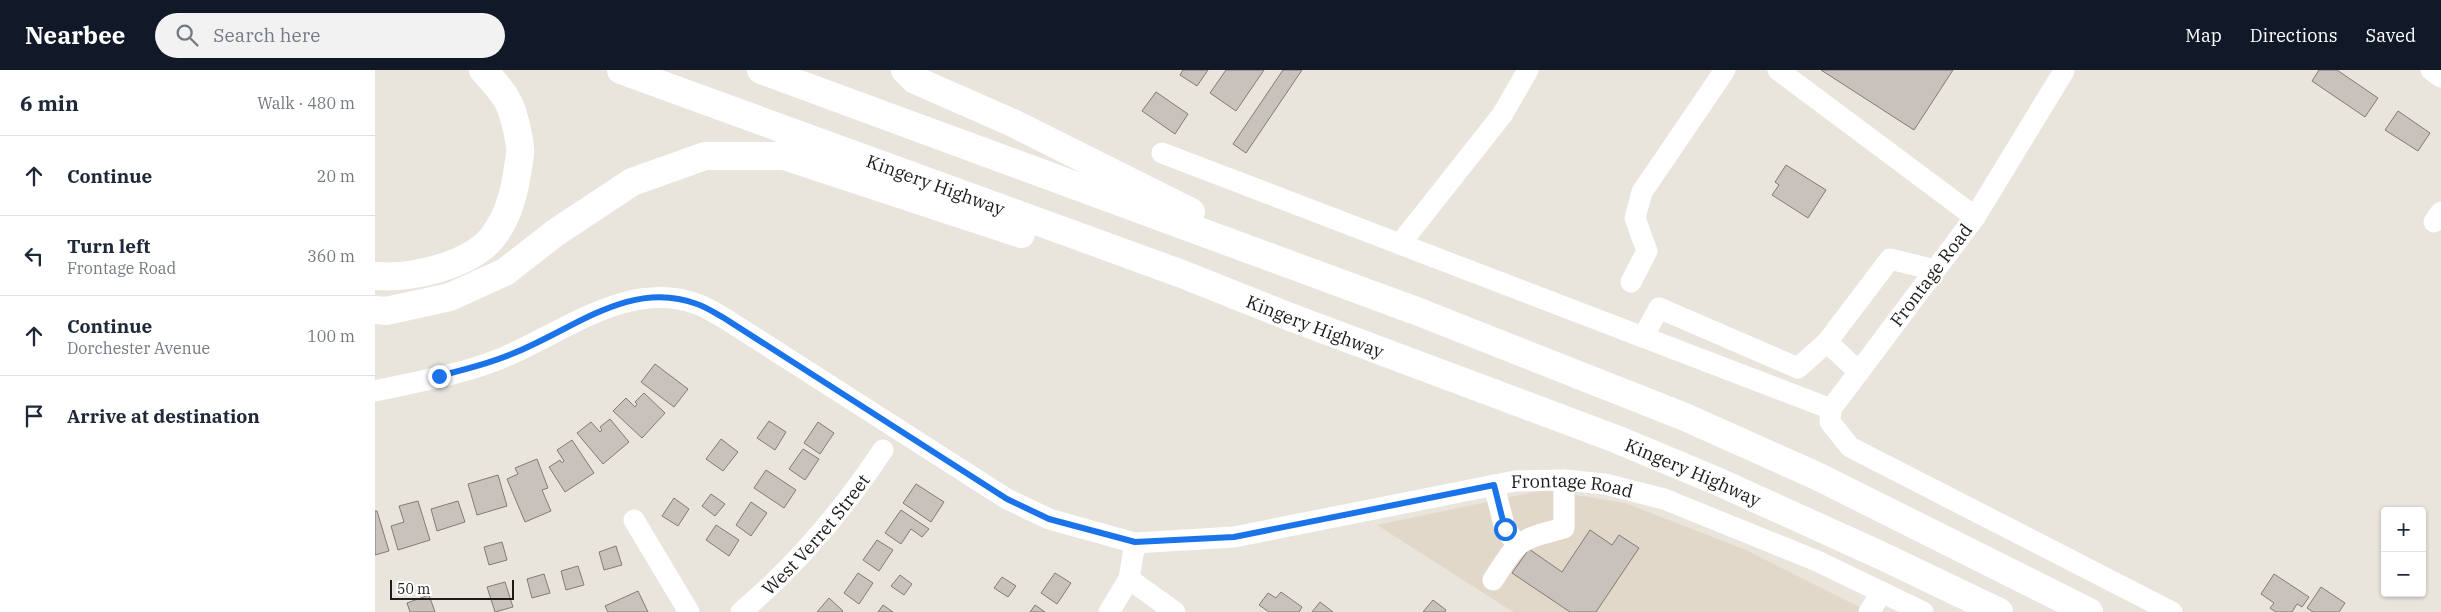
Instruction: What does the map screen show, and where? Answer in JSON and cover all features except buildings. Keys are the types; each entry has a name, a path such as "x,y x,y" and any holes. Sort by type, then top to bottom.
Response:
{"highway":[{"path":"375,276 385,277 425,272 456,262 476,251 492,238 500,224 515,191 521,149 508,100 483,70"},
{"name":"Kingery Highway","path":"621,70 1182,274 1616,439 1880,555 1999,612"},
{"path":"761,70 1419,312 1703,424 1859,496 2089,612"},
{"path":"905,70 915,80 1013,123 1184,209 1419,312"},
{"path":"375,310 386,311 450,297 505,272 555,233 632,182 705,156 784,156 1067,250 1182,274"}],"street":[{"path":"1400,244 1502,115 1527,70"},
{"path":"1631,282 1647,251 1635,218 1642,192 1725,70"},
{"path":"1778,70 1975,217"},
{"path":"2431,70 2441,77"},
{"name":"Frontage Road","path":"1831,409 1975,217 2064,71"},
{"path":"1162,153 1831,409 1831,422 1850,447 2172,612"},
{"path":"1643,337 1659,308 1798,368 1827,342 1890,260 1935,270"},
{"name":"Frontage Road","path":"375,391 495,361 532,346 605,308 635,300 667,298 696,304 724,318 1007,499 1049,519 1135,542 1234,537 1515,481 1564,480 1605,484 1664,499 1817,561 1923,612"},
{"path":"1827,342 1859,372"},
{"name":"West Verret Street","path":"741,612 763,594 815,540 840,511 883,450"},
{"path":"1493,580 1517,544 1531,536 1564,528 1564,480"},
{"path":"1494,485 1505,529 1517,544"},
{"path":"634,520 689,612"},
{"path":"1109,612 1129,579 1135,542"},
{"path":"1129,579 1175,612"},
{"path":"1869,612 1882,592"}],"shaded area":[{"path":"1544,490 1625,503 1746,550 1869,612 1513,612 1377,525"}],"route":[{"path":"439,376 495,361 532,346 605,308 635,300 667,298 696,304 724,318 1007,499 1049,519 1092,531 1135,542 1234,537 1494,485 1505,529"}]}
